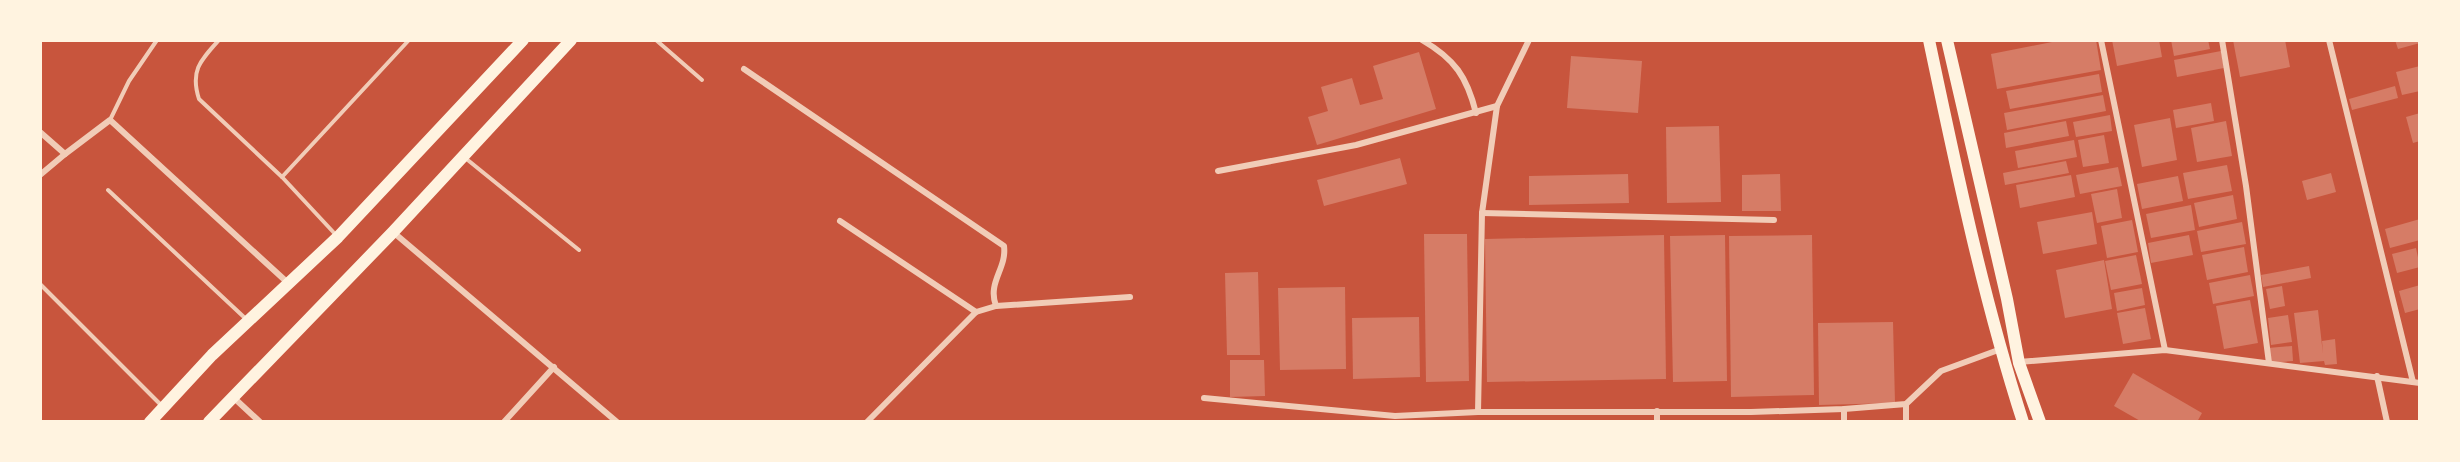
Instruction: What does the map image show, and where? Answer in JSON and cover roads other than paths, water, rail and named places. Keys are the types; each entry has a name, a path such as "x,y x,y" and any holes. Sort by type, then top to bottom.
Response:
{"main road":[{"path":"150,422 212,355 338,237 523,40"},
{"path":"209,422 393,232 571,40"},
{"path":"1929,40 1958,174 2004,363 2023,422"},
{"path":"1947,40 2007,299 2019,363 2040,422"}],"street":[{"path":"1422,40 1444,52 1461,74 1470,90 1476,113"},
{"path":"1478,412 1482,213 1497,106 1529,40"},
{"path":"2101,40 2165,350"},
{"path":"2222,40 2246,186 2269,363"},
{"path":"2004,363 2165,350 2416,382 2329,40"},
{"path":"744,69 1004,246 1005,255 993,285 992,296 996,306"},
{"path":"1218,171 1356,145 1497,106"},
{"path":"40,175 110,120 288,283"},
{"path":"40,132 64,154"},
{"path":"1482,213 1774,220"},
{"path":"840,220 976,312"},
{"path":"393,232 616,421"},
{"path":"867,422 976,312 996,306 1130,297"},
{"path":"1204,398 1394,419 1478,412 1751,412 1844,409 1906,404 1941,371 2001,349"},
{"path":"504,422 554,367"},
{"path":"2376,376 2387,422"},
{"path":"233,397 260,422"},
{"path":"1906,404 1906,422"},
{"path":"1844,409 1844,422"},
{"path":"1657,411 1657,422"},
{"path":"1751,412 1752,422"}],"lane":[{"path":"110,120 129,81 157,40"},
{"path":"219,40 202,59 194,82 199,99 282,177 338,237"},
{"path":"282,177 409,40"},
{"path":"656,40 702,80"},
{"path":"463,157 579,250"},
{"path":"108,190 249,322"},
{"path":"40,284 163,408"}]}
